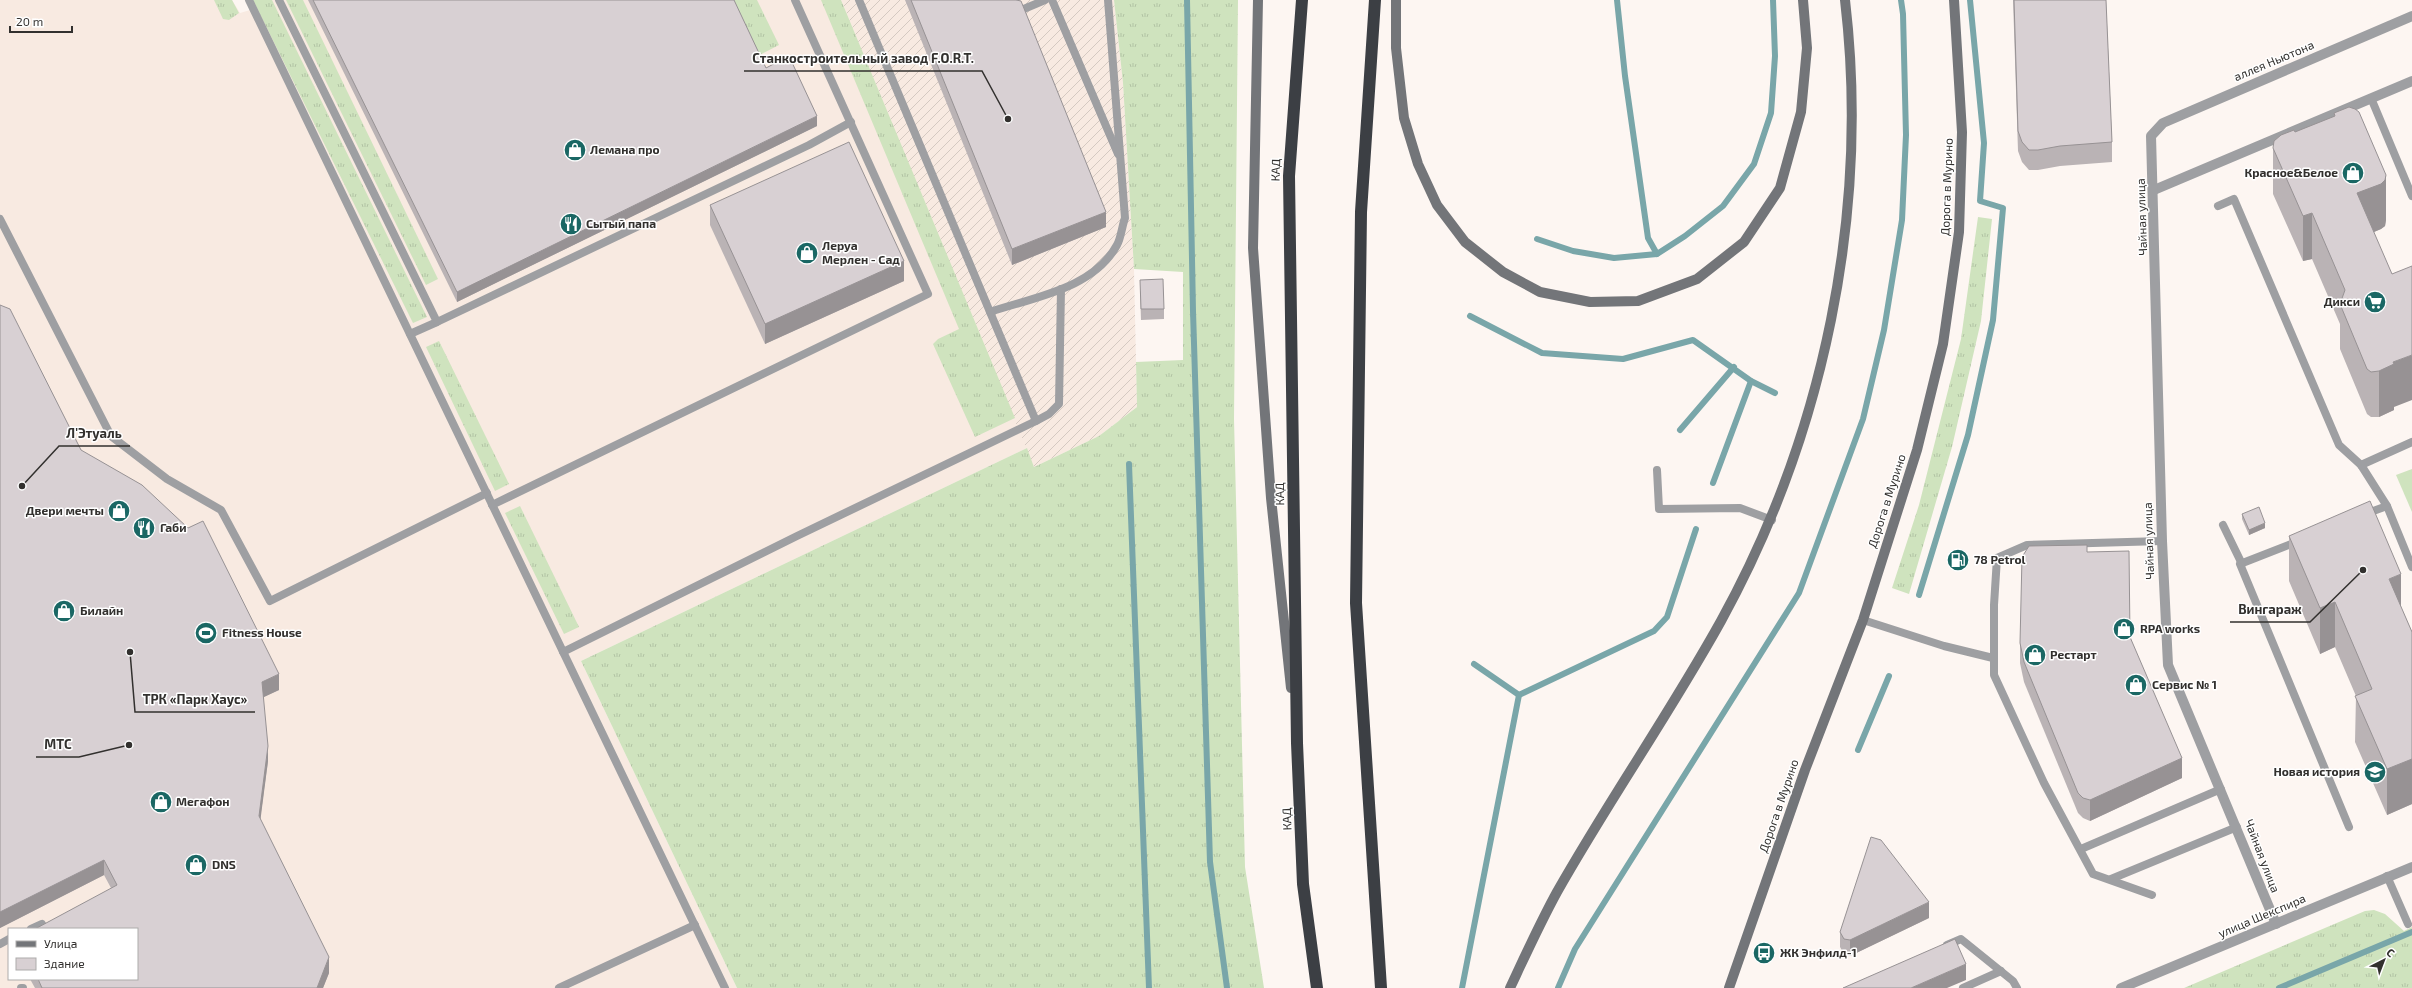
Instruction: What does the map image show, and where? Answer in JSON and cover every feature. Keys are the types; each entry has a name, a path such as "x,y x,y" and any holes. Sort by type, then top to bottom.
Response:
{"highway":[{"name":"КАД","path":"1302,0 1289,176 1297,743 1303,884 1317,988"},
{"path":"1375,0 1361,212 1356,603 1381,988"}],"main road":[{"path":"1258,0 1253,248 1271,498 1297,743"},
{"path":"1396,0 1396,48 1404,118 1418,164 1437,205 1465,242 1503,272 1540,292 1590,302 1638,301 1698,280 1744,242 1780,188 1801,112 1807,48 1803,0"},
{"path":"1510,988 1558,890 1721,621 1772,520 1801,437 1823,360 1837,287 1849,200 1852,113 1850,43 1845,0"},
{"name":"Дорога в Мурино","path":"1729,988 1805,770 1863,620 1917,450 1943,344 1960,232 1962,132 1954,0"}],"street":[{"name":"аллея Ньютона","path":"2151,136 2163,124 2412,16"},
{"path":"2154,190 2412,80"},
{"name":"Чайная улица","path":"2151,136 2154,190 2162,541 2168,665 2237,827 2276,924"},
{"name":"улица Шекспира","path":"2121,988 2412,866"}],"lane":[{"path":"248,0 725,988"},
{"path":"279,0 437,322"},
{"path":"492,505 928,294 795,0"},
{"path":"859,0 1036,421"},
{"path":"1019,11 1045,0"},
{"path":"1052,0 1121,160"},
{"path":"990,312 1077,283 1097,270 1118,245 1125,218 1108,0"},
{"path":"2371,98 2412,196"},
{"path":"410,334 808,145 851,122"},
{"path":"2218,206 2234,199 2339,445 2361,465 2387,506 2412,567"},
{"path":"0,218 111,436 167,479 221,510 270,601 487,493"},
{"path":"563,652 797,536 1049,414 1059,404 1061,289"},
{"path":"2361,465 2412,442"},
{"path":"1657,470 1659,509 1740,508 1772,520"},
{"path":"2358,517 2387,506"},
{"path":"2223,524 2242,564 2240,564 2266,631 2349,827"},
{"path":"2242,564 2307,538"},
{"path":"2152,895 2111,879 2093,874 2081,848 2044,783 1994,675 1994,605 1997,558 2014,549 2027,545 2162,541"},
{"path":"1863,620 1944,646 1993,658"},
{"path":"2081,848 2221,789"},
{"path":"2111,879 2237,827"},
{"path":"2387,876 2408,924"},
{"path":"33,928 42,924 44,928"},
{"path":"559,988 695,925"},
{"path":"1939,949 1961,939 2013,981 2017,988"},
{"path":"1963,988 2001,972"}],"shaded area":[{"path":"0,0 232,0 240,13 257,8 253,0 841,0 1027,448 581,661 737,988 0,988"},
{"path":"841,0 1114,0 1123,83 1134,269 1137,407 1099,436 1034,467"}],"green space":[{"path":"214,0 232,0 239,13 229,20 223,19"},
{"path":"253,0 272,0 427,317 413,323"},
{"path":"286,0 303,0 438,279 426,285"},
{"path":"729,0 757,0 779,45 756,57"},
{"path":"821,0 841,0 1015,418 975,437 933,344 938,339 959,329"},
{"path":"1114,0 1238,0 1234,419 1245,867 1264,988 737,988 581,661 1027,448 1034,467 1099,436 1137,407 1136,362 1183,360 1183,272 1134,269 1123,83"},
{"path":"1978,217 1992,219 1981,321 1952,447 1909,594 1892,588 1919,505 1961,339"},
{"path":"439,341 509,484 495,491 426,347"},
{"path":"2412,469 2412,512 2396,475"},
{"path":"520,506 579,627 564,634 505,513"},
{"path":"2374,910 2385,914 2404,931 2412,927 2412,988 2184,988 2365,911"}],"building":[{"name":"Лемана про","path":"313,0 734,0 766,68 789,56 817,116 457,292"},
{"path":"911,0 1021,1 1106,212 1012,249"},
{"path":"2014,0 2106,0 2112,142 2029,150 2022,142 2018,131"},
{"path":"2349,107 2359,112 2386,175 2385,180 2381,184 2357,193 2392,274 2412,266 2412,355 2393,362 2394,364 2379,371 2371,372 2367,369 2340,304 2345,290 2312,213 2303,216 2273,148 2274,141 2281,135 2294,130 2295,132 2335,116 2334,113"},
{"name":"Леруа Мерлен - Сад","path":"849,142 904,261 765,324 710,205"},
{"path":"1163,279 1164,309 1141,309 1140,280"},
{"path":"0,305 10,309 81,450 142,485 188,528 203,521 279,674 262,682 268,746 259,816 329,957 317,988 42,988 38,980 138,980 138,928 37,928 117,885 104,860 0,912"},
{"path":"2370,501 2401,574 2389,579 2412,632 2412,759 2387,769 2355,696 2372,689 2335,602 2320,608 2289,536"},
{"path":"2259,507 2265,523 2249,530 2242,514"},
{"path":"2087,545 2087,552 2129,551 2130,637 2182,758 2090,800 2083,798 2078,793 2024,662 2020,643 2022,557 2029,546"},
{"path":"1871,837 1881,840 1929,902 1850,940 1844,939 1840,932"},
{"path":"1955,939 1966,964 1911,988 1843,988"}],"waterway":[{"path":"1187,0 1193,311 1210,862 1227,988"},
{"path":"1617,0 1625,76 1648,238 1657,254"},
{"path":"1537,239 1573,251 1614,258 1657,254 1685,236 1723,206 1754,164 1771,113 1775,56 1773,0"},
{"path":"1558,988 1575,949 1799,593 1863,419 1884,330 1902,220 1906,135 1903,14 1901,0"},
{"path":"1919,595 1968,435 1993,320 2003,208 1980,201 1984,143 1970,0"},
{"path":"1470,316 1542,353 1623,359 1693,340 1751,381 1775,393"},
{"path":"1680,430 1734,367"},
{"path":"1713,483 1751,381"},
{"path":"1129,464 1149,988"},
{"path":"1474,664 1519,695 1654,631 1667,617 1696,529"},
{"path":"1858,750 1889,676"},
{"path":"1462,988 1519,695"},
{"path":"2279,988 2412,932"}],"place":[{"name":"Станкостроительный завод F.O.R.T.","path":"1008,119"},
{"name":"Лемана про","path":"575,150"},
{"name":"Красное&Белое","path":"2353,173"},
{"name":"Сытый папа","path":"571,224"},
{"name":"Леруа Мерлен - Сад","path":"807,253"},
{"name":"Дикси","path":"2375,302"},
{"name":"Л'Этуаль","path":"22,486"},
{"name":"Двери мечты","path":"119,511"},
{"name":"Габи","path":"144,528"},
{"name":"78 Petrol","path":"1958,560"},
{"name":"Вингараж","path":"2363,570"},
{"name":"Билайн","path":"64,611"},
{"name":"RPA works","path":"2124,629"},
{"name":"Fitness House","path":"206,633"},
{"name":"ТРК «Парк Хаус»","path":"130,652"},
{"name":"Рестарт","path":"2035,655"},
{"name":"Сервис № 1","path":"2136,685"},
{"name":"МТС","path":"129,745"},
{"name":"Новая история","path":"2375,772"},
{"name":"Мегафон","path":"161,802"},
{"name":"DNS","path":"196,865"},
{"name":"ЖК Энфилд-1","path":"1764,953"}]}
